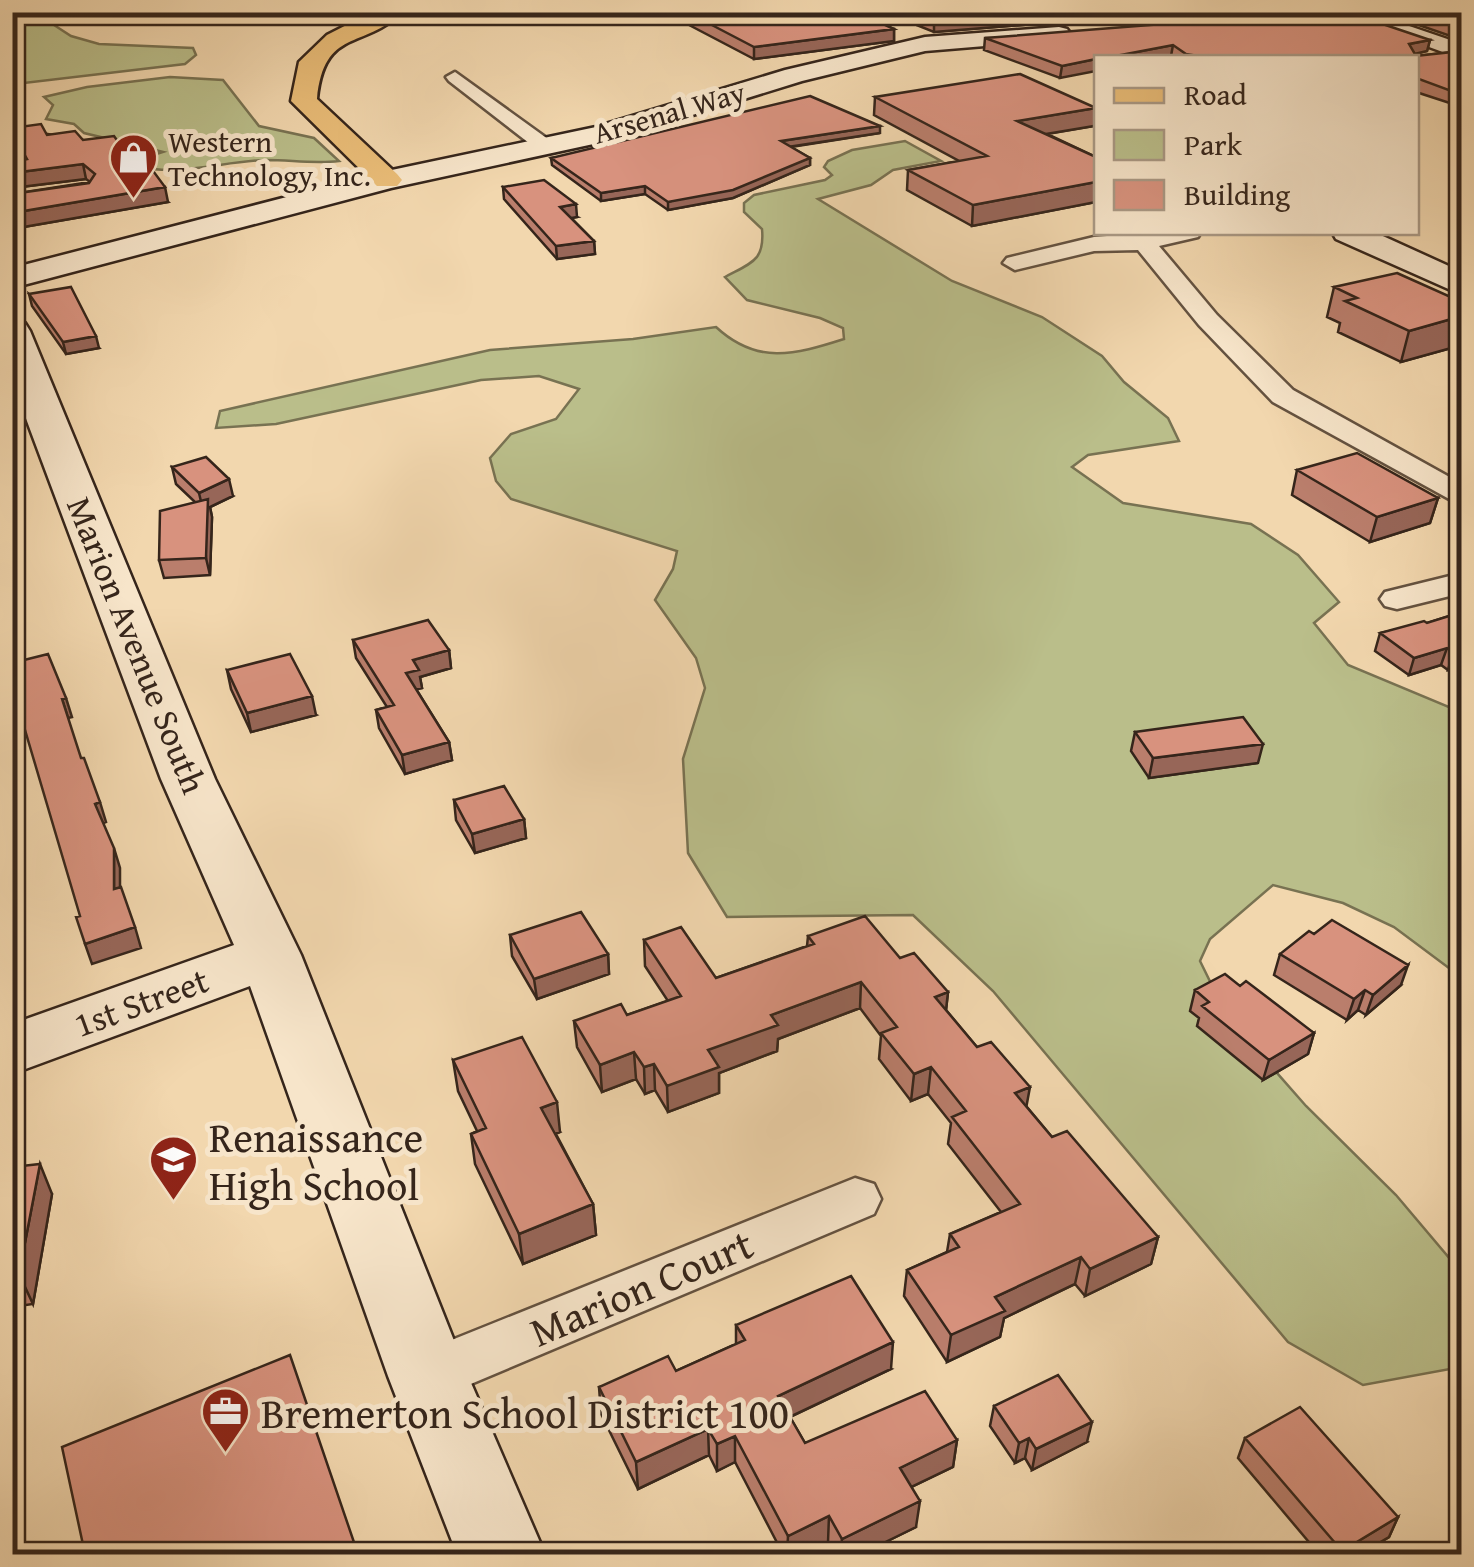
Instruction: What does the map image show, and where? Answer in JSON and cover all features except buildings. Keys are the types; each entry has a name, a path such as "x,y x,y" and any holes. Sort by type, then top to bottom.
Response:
{"main road":[{"path":"387,180 304,101 308,66 335,40 391,12"},
{"path":"1333,13 1462,53"},
{"path":"892,30 983,66"},
{"name":"Arsenal Way","path":"12,278 387,180 602,134 794,75 925,44 1091,32"},
{"path":"1354,235 1462,285"},
{"name":"Marion Avenue South","path":"12,331 188,779 270,954 428,1376 501,1554"},
{"name":"1st Street","path":"12,1050 270,954"}],"street":[{"path":"1419,60 1462,53"},
{"path":"455,77 545,146"},
{"path":"1014,263 1094,244 1144,243 1177,235"},
{"path":"1144,243 1208,320 1283,396 1462,497"},
{"path":"1397,599 1462,583"},
{"name":"Marion Court","path":"428,1376 855,1199"}],"green space":[{"path":"12,13 94,13 54,25 71,36 99,44 193,48 196,55 185,64 24,83 17,79 24,61 13,57"},
{"path":"170,77 223,80 259,126 314,138 339,161 267,160 188,169 140,167 144,158 163,152 84,133 74,124 46,119 53,105 44,97 87,87"},
{"path":"905,141 941,161 893,170 871,185 818,199 952,281 1042,317 1102,356 1124,382 1168,418 1179,441 1088,455 1072,467 1123,503 1251,524 1298,555 1339,602 1314,623 1348,665 1461,712 1461,977 1394,927 1343,903 1273,885 1210,939 1200,961 1227,1016 1306,1106 1396,1195 1461,1272 1461,1367 1363,1385 1288,1342 993,991 913,915 727,917 688,853 683,759 705,688 696,658 655,600 673,569 677,551 511,499 496,481 490,458 511,434 556,419 579,389 539,376 481,380 276,424 216,428 220,411 490,350 633,339 716,327 731,339 761,352 792,352 844,339 843,328 820,318 747,300 725,277 754,260 761,248 762,229 744,212 744,203 754,195 825,180 832,175 824,167 828,161 852,150"}],"place":[{"name":"Western Technology, Inc.","path":"133,200"},
{"name":"Renaissance High School","path":"174,1202"},
{"name":"Bremerton School District 100","path":"226,1454"}]}
